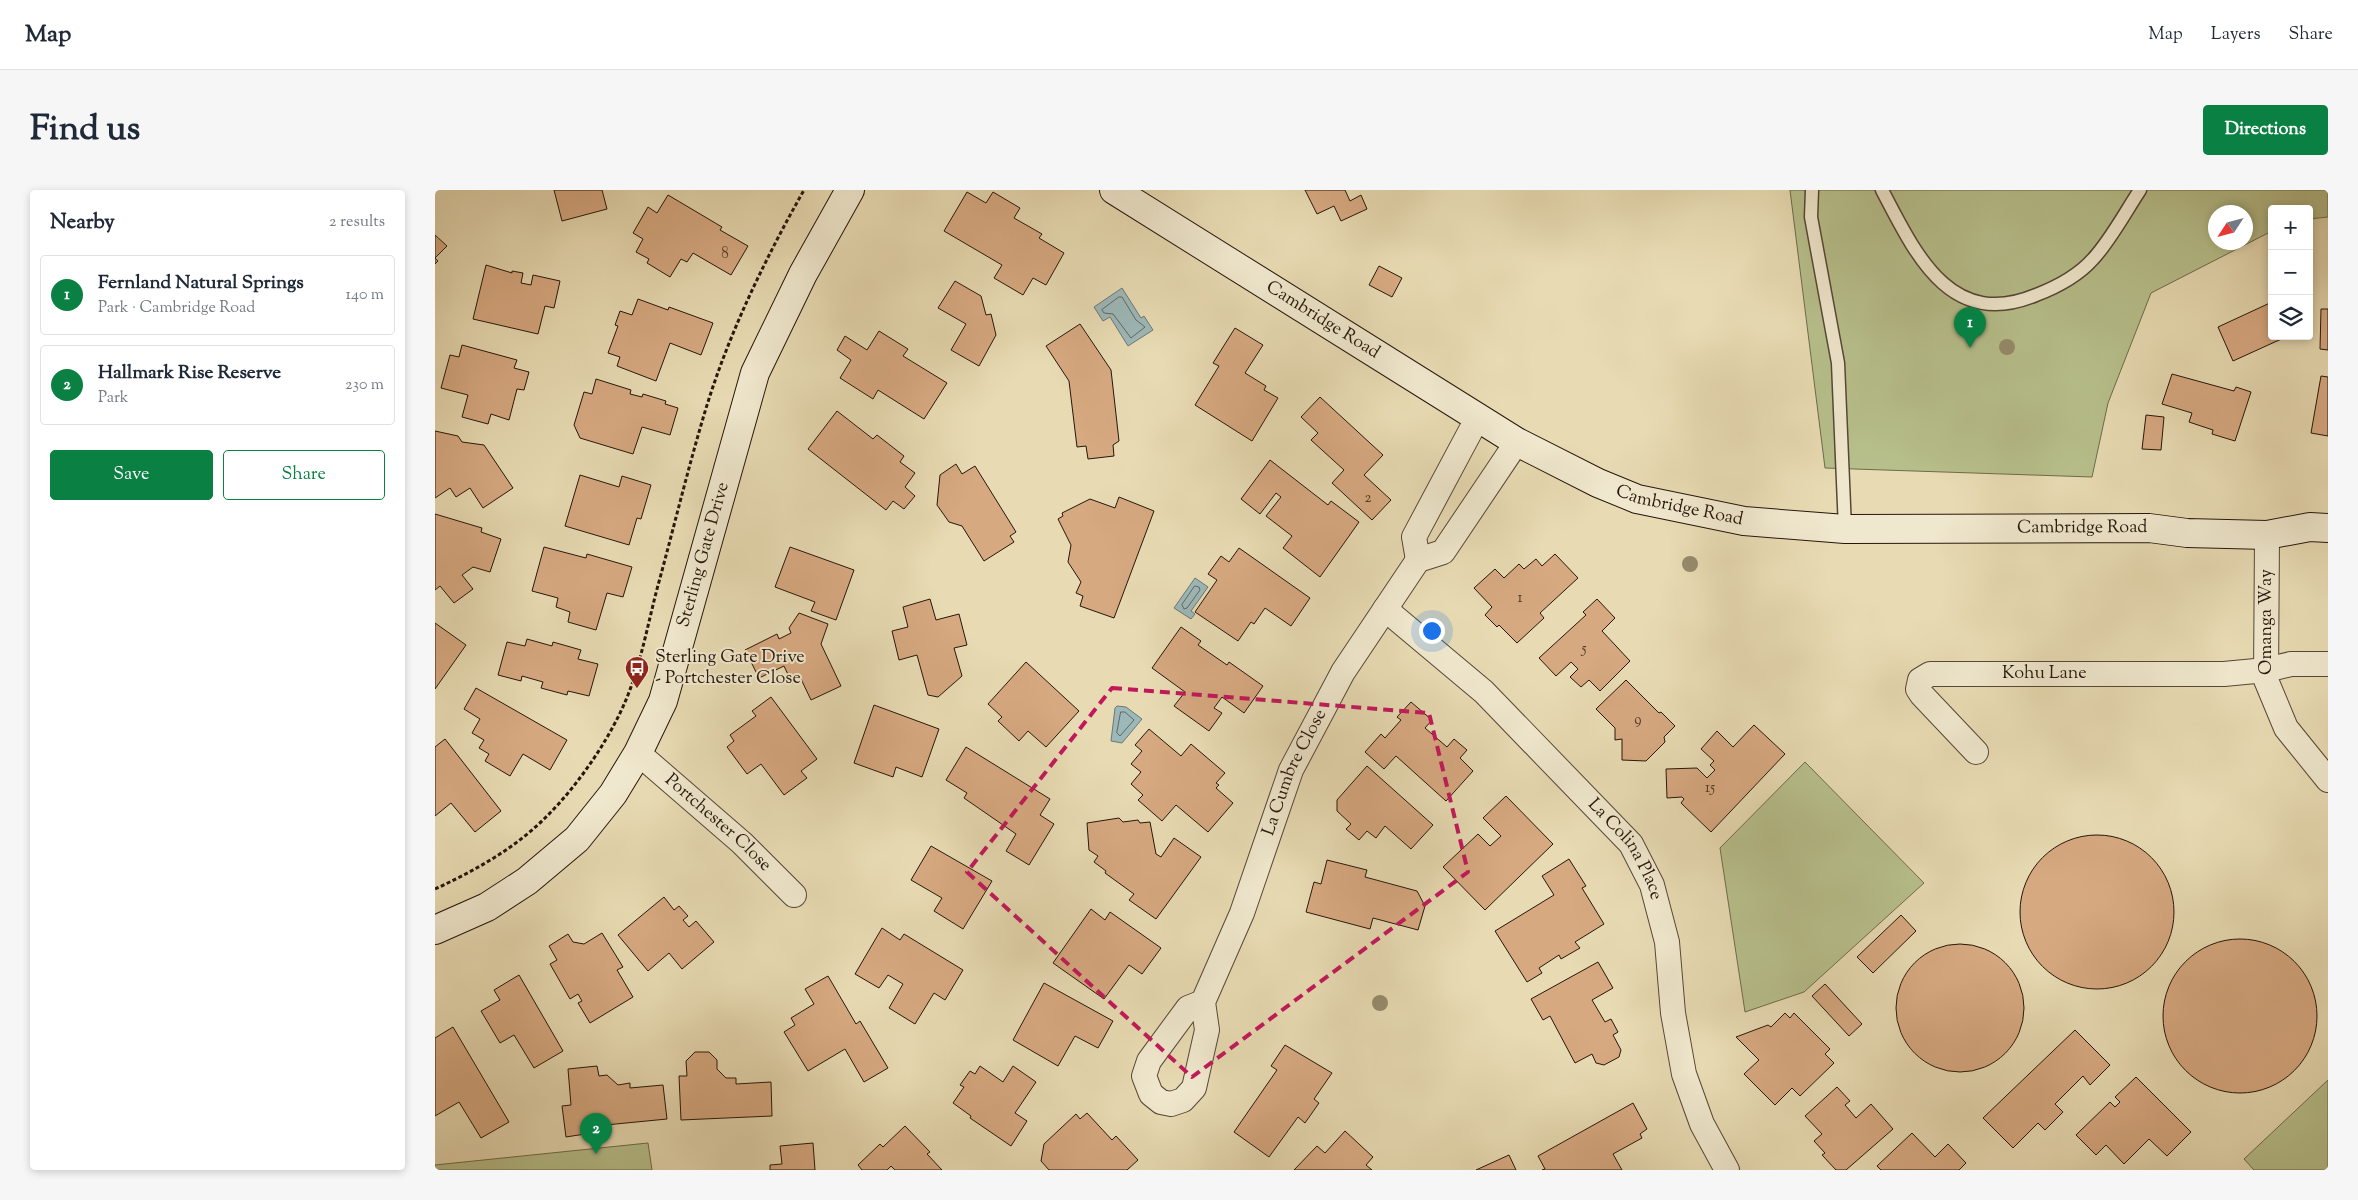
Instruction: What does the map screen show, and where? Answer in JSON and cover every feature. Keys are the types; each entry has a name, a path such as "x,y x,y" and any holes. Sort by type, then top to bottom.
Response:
{"main road":[{"name":"Sterling Gate Drive","path":"435,930 487,907 527,881 577,839 613,794 638,754 663,701 755,373 803,274 850,190"},
{"name":"Cambridge Road","path":"1114,190 1517,442 1598,483 1637,499 1745,521 1845,529 2149,528 2187,533 2267,535 2310,527 2328,528"}],"street":[{"path":"1478,418 1414,537 1418,560 1443,552 1517,442"},
{"name":"Omanga Way","path":"2267,535 2266,680 2286,728 2328,780"},
{"name":"La Cumbre Close","path":"1203,1002 1242,913 1291,770 1343,672 1418,560"},
{"name":"La Colina Place","path":"1385,609 1484,692 1631,844 1652,885 1667,942 1673,1013 1684,1074 1702,1124 1727,1170"},
{"path":"2266,670 2291,664 2328,664"},
{"name":"Kohu Lane","path":"1976,752 1922,695 1918,689 1920,680 1930,674 2224,674 2266,670"},
{"name":"Portchester Close","path":"638,754 743,843 794,895"}],"lane":[{"path":"1812,190 1811,217 1838,363 1845,529"},
{"path":"1882,190 1913,249 1941,283 1978,303 2016,304 2064,284 2093,259 2140,190"}],"path":[{"path":"435,890 463,876 504,851 545,819 570,789 609,732 633,682 704,414 721,364 779,235 804,190"}],"highlighted area":[{"path":"1112,688 1429,713 1468,872 1192,1077 967,872"}],"green space":[{"path":"1790,190 2328,190 2328,217 2313,219 2313,205 2268,205 2268,233 2253,241 2253,205 2208,205 2208,250 2235,250 2151,293 2108,403 2092,477 1825,468"},
{"path":"1805,762 1924,883 1804,992 1745,1012 1720,848"},
{"path":"2328,1080 2328,1170 2254,1170 2244,1159"},
{"path":"648,1143 652,1170 435,1170 435,1165"}],"water":[{"path":"1122,288 1141,318 1144,316 1153,330 1128,346 1110,317 1103,321 1094,307"},
{"path":"1195,578 1208,587 1191,611 1195,614 1191,619 1174,608"},
{"path":"1117,706 1126,707 1142,719 1122,743 1111,741 1115,708"}],"building":[{"path":"554,190 602,190 607,209 562,221"},
{"path":"1305,190 1345,190 1350,201 1361,195 1367,209 1341,221 1334,206 1317,214"},
{"path":"967,192 986,203 993,192 1020,208 1014,218 1042,234 1039,238 1064,253 1046,285 1033,278 1023,295 994,278 1002,265 944,231"},
{"path":"668,195 722,227 720,230 748,246 731,275 693,253 687,262 681,259 670,277 647,263 649,259 636,252 643,239 633,233 648,207 657,213"},
{"path":"435,235 447,246 435,258"},
{"path":"486,265 512,273 512,271 523,273 521,283 531,285 533,275 560,281 554,308 545,306 538,334 473,319"},
{"path":"1379,266 1402,278 1392,297 1369,285"},
{"path":"955,281 981,296 986,315 991,314 996,335 979,366 951,350 966,324 938,308"},
{"path":"638,299 668,310 669,307 713,323 701,355 670,343 656,381 617,366 620,357 608,353 618,326 615,325 620,311 632,315"},
{"path":"2268,304 2268,340 2279,340 2233,361 2218,327"},
{"path":"2321,309 2328,309 2328,350 2320,349"},
{"path":"1080,324 1111,370 1119,441 1113,445 1114,456 1088,459 1086,446 1077,447 1069,381 1046,346"},
{"path":"1235,328 1263,345 1245,373 1266,386 1264,390 1278,398 1252,441 1195,405 1219,366 1213,363"},
{"path":"879,331 908,349 903,356 947,383 924,419 878,390 873,399 840,378 851,360 837,350 845,336 867,350"},
{"path":"462,345 517,360 514,368 529,372 524,390 517,389 509,420 491,414 488,424 462,417 468,395 441,388 450,355 459,357"},
{"path":"2172,374 2234,391 2236,387 2251,392 2235,441 2212,434 2213,430 2189,422 2192,413 2162,404"},
{"path":"2321,376 2328,377 2328,436 2311,433"},
{"path":"596,379 631,390 630,394 642,397 643,394 666,401 665,404 678,408 670,435 642,427 633,454 580,438 574,425 584,392 592,394"},
{"path":"1320,397 1383,455 1364,475 1391,500 1372,520 1332,483 1344,470 1311,440 1318,433 1301,417"},
{"path":"837,411 873,439 877,435 904,456 900,462 915,473 905,487 915,496 904,509 893,501 886,510 808,449"},
{"path":"2146,415 2164,417 2161,450 2142,449"},
{"path":"435,431 458,436 462,442 484,445 513,488 483,508 470,488 456,497 450,488 435,498"},
{"path":"1270,460 1328,505 1331,501 1359,522 1320,577 1283,548 1292,536 1266,516 1281,497 1276,493 1260,514 1241,499"},
{"path":"956,464 962,474 975,466 1016,532 1010,536 1014,542 984,561 962,526 949,522 937,505 940,475"},
{"path":"580,475 619,487 622,476 651,485 641,519 637,518 629,545 565,526"},
{"path":"1119,497 1154,511 1114,618 1080,606 1083,596 1076,593 1081,582 1068,562 1071,545 1058,519 1063,516 1062,513 1090,499 1115,508"},
{"path":"435,514 482,528 481,532 501,539 490,572 473,567 462,575 473,589 454,603 440,586 435,590"},
{"path":"544,547 586,558 587,554 632,567 623,597 607,593 596,630 568,622 570,612 556,607 558,598 532,591"},
{"path":"790,547 854,570 836,620 811,611 815,602 775,587"},
{"path":"1239,548 1310,598 1291,626 1265,608 1254,624 1251,622 1238,641 1195,612 1217,580 1208,574 1221,556 1229,562"},
{"path":"1555,554 1578,578 1540,613 1544,618 1517,643 1499,625 1497,627 1485,615 1492,607 1474,588 1495,569 1504,578 1519,564 1524,569 1536,559 1542,566"},
{"path":"930,599 936,620 959,614 967,645 954,648 962,676 938,697 928,695 917,655 899,660 892,631 908,627 903,607"},
{"path":"1597,599 1615,618 1602,631 1630,661 1600,691 1589,680 1581,687 1570,677 1578,669 1571,662 1556,676 1539,658 1586,615 1583,612"},
{"path":"799,613 828,624 821,644 841,686 811,700 801,679 792,683 784,666 759,678 745,650 777,634 779,639 791,633 789,628"},
{"path":"435,623 466,645 435,689"},
{"path":"1181,627 1201,641 1198,645 1227,665 1229,662 1263,686 1244,713 1222,697 1214,708 1222,713 1209,731 1174,706 1185,692 1152,668"},
{"path":"527,639 552,646 553,642 581,650 578,659 598,664 589,696 568,691 567,695 541,688 543,682 522,676 521,681 498,675 507,642 525,646"},
{"path":"1026,662 1079,711 1046,747 1028,731 1019,741 998,721 1002,717 988,704"},
{"path":"1626,680 1675,726 1664,737 1665,742 1646,761 1622,760 1622,739 1615,740 1615,728 1596,709"},
{"path":"476,688 567,740 550,770 523,754 510,776 485,761 489,754 479,748 484,740 472,733 480,719 464,709"},
{"path":"771,697 817,759 801,771 807,778 784,795 761,764 747,774 727,747 734,741 730,735 756,716 752,711"},
{"path":"1411,702 1432,720 1425,728 1447,747 1454,739 1467,750 1460,758 1473,771 1446,801 1396,756 1384,769 1365,752 1381,734 1385,738 1401,720 1397,717"},
{"path":"874,705 939,729 922,777 896,767 893,777 854,763"},
{"path":"1754,725 1785,754 1711,832 1681,803 1684,799 1682,797 1667,798 1666,769 1697,768 1707,778 1715,770 1710,765 1714,761 1701,749 1717,731 1733,747"},
{"path":"1149,729 1181,756 1191,744 1225,773 1216,783 1219,785 1216,788 1233,803 1208,832 1176,805 1162,821 1138,800 1143,795 1131,784 1141,772 1131,764 1142,751 1135,745"},
{"path":"445,739 501,811 475,832 451,803 435,816 435,747"},
{"path":"966,747 1050,799 1040,815 1054,824 1029,865 1006,851 1016,834 964,798 967,793 946,780"},
{"path":"1367,766 1433,825 1411,849 1385,826 1376,838 1367,831 1359,840 1346,829 1351,824 1337,811 1337,800"},
{"path":"1506,796 1553,844 1485,910 1443,867 1478,834 1490,846 1501,836 1483,818"},
{"path":"1119,818 1123,822 1138,820 1140,823 1150,822 1156,854 1161,857 1174,838 1201,857 1156,919 1129,900 1134,894 1105,873 1106,871 1094,862 1098,856 1089,850 1087,823"},
{"path":"2097,835 2126,841 2140,848 2151,858 2161,869 2168,883 2174,912 2168,941 2161,955 2151,966 2140,976 2126,983 2097,989 2068,983 2054,976 2043,966 2033,955 2026,941 2020,912 2026,883 2033,869 2043,858 2054,848 2068,841"},
{"path":"931,846 992,881 963,929 934,911 942,898 911,880"},
{"path":"1569,859 1586,886 1582,888 1604,924 1575,942 1580,948 1561,959 1559,955 1539,968 1542,973 1527,982 1495,931 1554,895 1542,876"},
{"path":"1327,860 1367,870 1365,877 1417,891 1425,906 1418,930 1373,918 1370,929 1306,912 1314,882 1321,884"},
{"path":"664,897 674,910 679,906 688,916 683,920 689,927 696,921 714,942 682,969 669,953 648,971 618,935"},
{"path":"1091,909 1105,920 1110,912 1161,948 1142,974 1129,965 1104,999 1053,963"},
{"path":"1901,915 1916,931 1873,973 1857,957"},
{"path":"882,928 900,940 904,934 963,970 945,1000 934,993 915,1024 889,1008 903,984 888,975 879,988 855,974"},
{"path":"602,933 623,967 617,970 633,997 590,1023 578,1003 582,1001 578,994 570,999 550,964 557,960 549,946 568,934 573,942 584,944"},
{"path":"2240,939 2269,945 2283,952 2294,962 2304,973 2311,987 2317,1016 2311,1045 2304,1059 2294,1070 2283,1080 2269,1087 2240,1093 2211,1087 2197,1080 2186,1070 2176,1059 2169,1045 2163,1016 2169,987 2176,973 2186,962 2197,952 2211,945"},
{"path":"1960,944 1984,949 2005,963 2019,984 2024,1008 2019,1032 2005,1053 1984,1067 1960,1072 1936,1067 1915,1053 1901,1032 1896,1008 1901,984 1915,963 1936,949"},
{"path":"1598,962 1613,988 1592,1000 1605,1022 1611,1019 1618,1032 1613,1035 1621,1050 1619,1057 1604,1065 1596,1063 1592,1054 1575,1063 1550,1016 1543,1020 1531,999"},
{"path":"519,975 563,1051 534,1068 514,1035 500,1043 481,1011 500,1000 494,990"},
{"path":"828,976 856,1024 860,1021 888,1068 864,1082 845,1049 808,1071 784,1032 795,1025 791,1018 814,1004 805,989"},
{"path":"1044,983 1113,1021 1098,1048 1075,1036 1058,1066 1013,1040"},
{"path":"1825,984 1862,1024 1849,1036 1812,996"},
{"path":"1785,1013 1790,1018 1794,1013 1830,1049 1825,1054 1834,1063 1800,1096 1792,1088 1775,1105 1744,1074 1759,1060 1736,1037 1768,1025 1771,1027"},
{"path":"453,1027 509,1122 481,1138 459,1102 435,1116 435,1038"},
{"path":"2075,1030 2110,1065 2090,1085 2083,1076 2055,1104 2063,1112 2045,1130 2038,1123 2013,1148 1983,1118"},
{"path":"1285,1045 1332,1073 1314,1099 1319,1103 1305,1123 1298,1117 1269,1157 1234,1132 1277,1070 1271,1066"},
{"path":"695,1052 709,1052 717,1060 717,1069 726,1078 736,1078 736,1084 771,1082 772,1116 681,1120 679,1076 687,1076 686,1061"},
{"path":"597,1066 599,1076 607,1075 618,1085 630,1083 630,1088 663,1085 667,1119 585,1127 585,1134 566,1137 562,1106 571,1105 568,1069"},
{"path":"980,1066 1003,1082 1013,1066 1036,1082 1015,1113 1027,1121 1011,1146 970,1118 971,1116 953,1103 964,1087 960,1085 970,1071 975,1074"},
{"path":"2136,1077 2191,1132 2167,1156 2149,1139 2124,1164 2106,1145 2096,1155 2076,1135 2110,1102 2115,1107 2120,1102 2115,1097"},
{"path":"1837,1087 1850,1101 1845,1105 1856,1118 1871,1104 1893,1129 1846,1170 1836,1170 1822,1155 1825,1153 1814,1141 1822,1134 1805,1116"},
{"path":"1633,1103 1647,1129 1640,1134 1642,1138 1613,1154 1622,1170 1542,1170 1545,1169 1538,1156"},
{"path":"1087,1113 1112,1140 1116,1136 1138,1160 1127,1170 1049,1170 1041,1161 1044,1144 1076,1114 1080,1119"},
{"path":"905,1126 930,1152 927,1154 942,1170 895,1170 891,1166 887,1170 862,1170 858,1165 880,1144 883,1147"},
{"path":"1345,1131 1373,1157 1366,1165 1372,1170 1294,1170 1317,1146 1325,1153"},
{"path":"1912,1133 1935,1157 1948,1144 1966,1163 1959,1170 1881,1170 1877,1166"},
{"path":"813,1143 815,1170 770,1170 770,1165 782,1164 780,1146"},
{"path":"1509,1155 1516,1170 1476,1170"}],"place":[{"name":"Fernland Natural Springs","path":"1970,348"},
{"name":"Sterling Gate Drive - Portchester Close","path":"637,689"},
{"name":"Hallmark Rise Reserve","path":"596,1154"}]}
